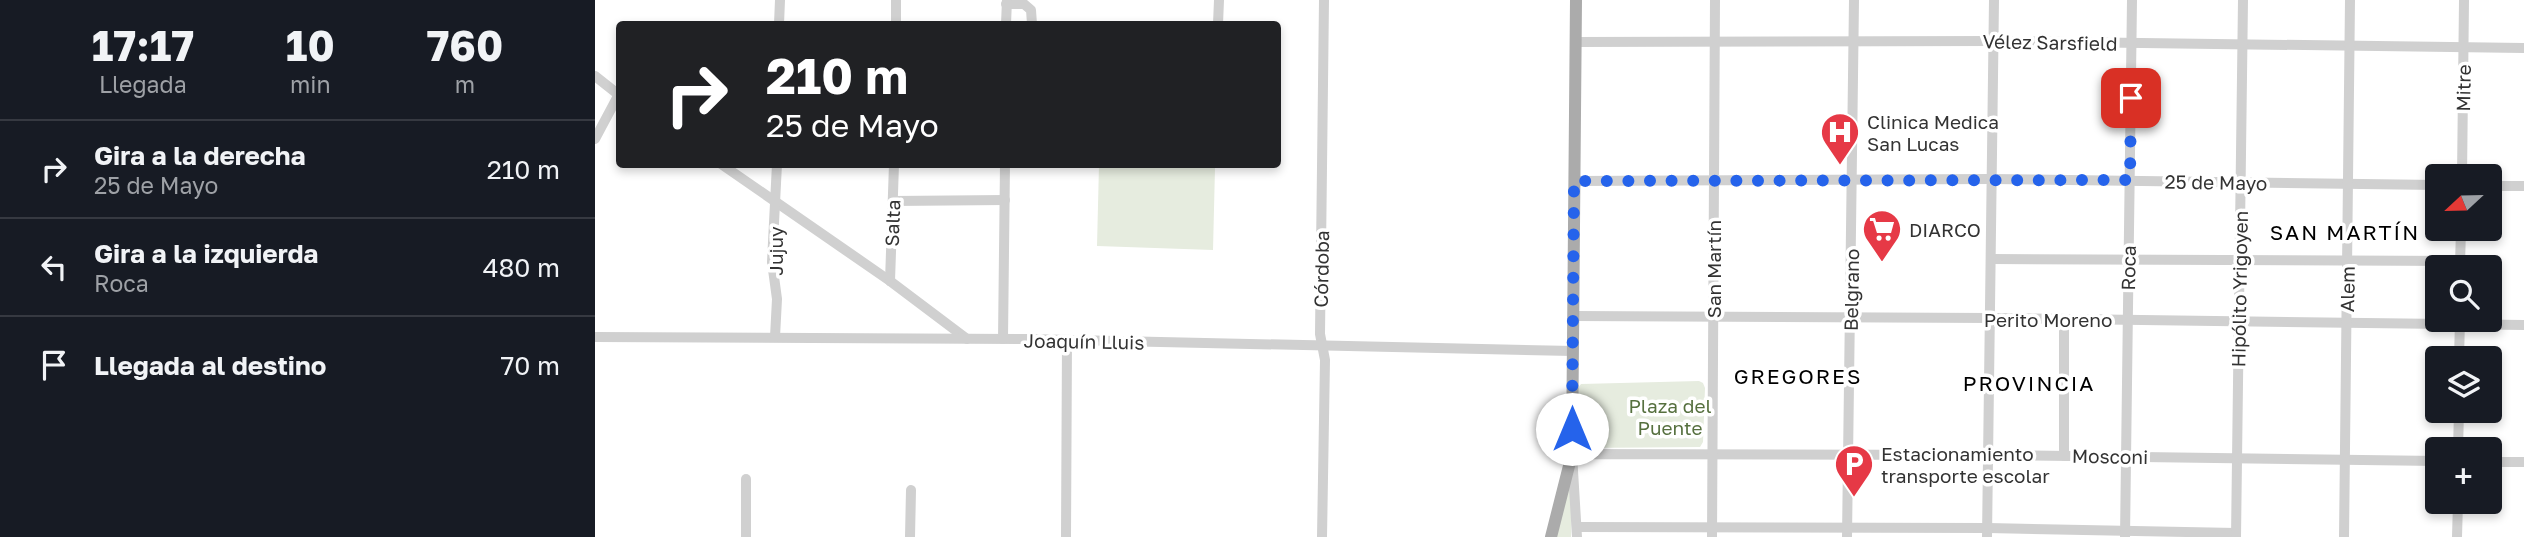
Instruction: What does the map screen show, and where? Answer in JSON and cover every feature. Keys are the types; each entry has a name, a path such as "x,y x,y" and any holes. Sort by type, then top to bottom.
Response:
{"main road":[{"path":"1551,537 1572,454 1576,0"}],"street":[{"path":"779,21 780,0"},
{"path":"896,0 896,21"},
{"path":"1218,21 1219,0"},
{"name":"Córdoba","path":"1322,537 1325,359 1320,334 1324,0"},
{"name":"San Martín","path":"1712,532 1715,0"},
{"name":"Belgrano","path":"1847,533 1853,0"},
{"path":"1987,533 1994,0"},
{"name":"Roca","path":"2125,534 2132,0"},
{"name":"Hipólito Yrigoyen","path":"2236,535 2243,0"},
{"name":"Alem","path":"2344,537 2350,0"},
{"name":"Mitre","path":"2462,164 2464,0"},
{"path":"1006,21 1007,2 1024,4 1031,10 1032,21"},
{"name":"Vélez Sarsfield","path":"1575,42 1993,41 2524,48"},
{"path":"595,76 616,93"},
{"path":"595,139 616,100"},
{"path":"727,168 890,281 967,339"},
{"name":"Jujuy","path":"775,337 777,299 772,261 777,168"},
{"name":"Salta","path":"890,281 894,168"},
{"path":"1003,339 1005,168"},
{"name":"25 de Mayo","path":"1574,181 1992,179 2425,185"},
{"path":"2503,186 2524,186"},
{"path":"893,201 1005,200"},
{"path":"1991,259 2239,259 2425,263"},
{"name":"Perito Moreno","path":"1573,316 2425,322"},
{"path":"2064,319 2064,456"},
{"name":"Perito Moreno","path":"2502,324 2524,325"},
{"name":"Joaquín Lluis","path":"595,337 1003,339 1573,351"},
{"path":"1066,537 1067,340"},
{"path":"1572,454 1577,532 2236,535"},
{"name":"Mosconi","path":"1572,454 2126,456 2425,461"},
{"path":"2502,462 2524,463"},
{"path":"746,479 746,537"},
{"path":"910,537 911,489"},
{"path":"2457,537 2458,514"}],"green space":[{"path":"1099,168 1215,168 1213,250 1097,246"},
{"name":"Plaza del Puente","path":"1699,381 1705,388 1703,442 1700,447 1585,448 1577,442 1578,388 1581,384"},
{"path":"1567,487 1572,490 1571,537 1556,537"}],"place":[{"name":"Clinica Medica San Lucas","path":"1840,166"},
{"name":"DIARCO","path":"1882,263"},
{"name":"Estacionamiento transporte escolar","path":"1854,498"}],"district":[{"name":"SAN MARTÍN","path":"2345,232"},
{"name":"GREGORES","path":"1798,376"},
{"name":"PROVINCIA","path":"2029,383"}],"route":[{"path":"1572,429 1574,181 2130,180 2131,98"}]}
